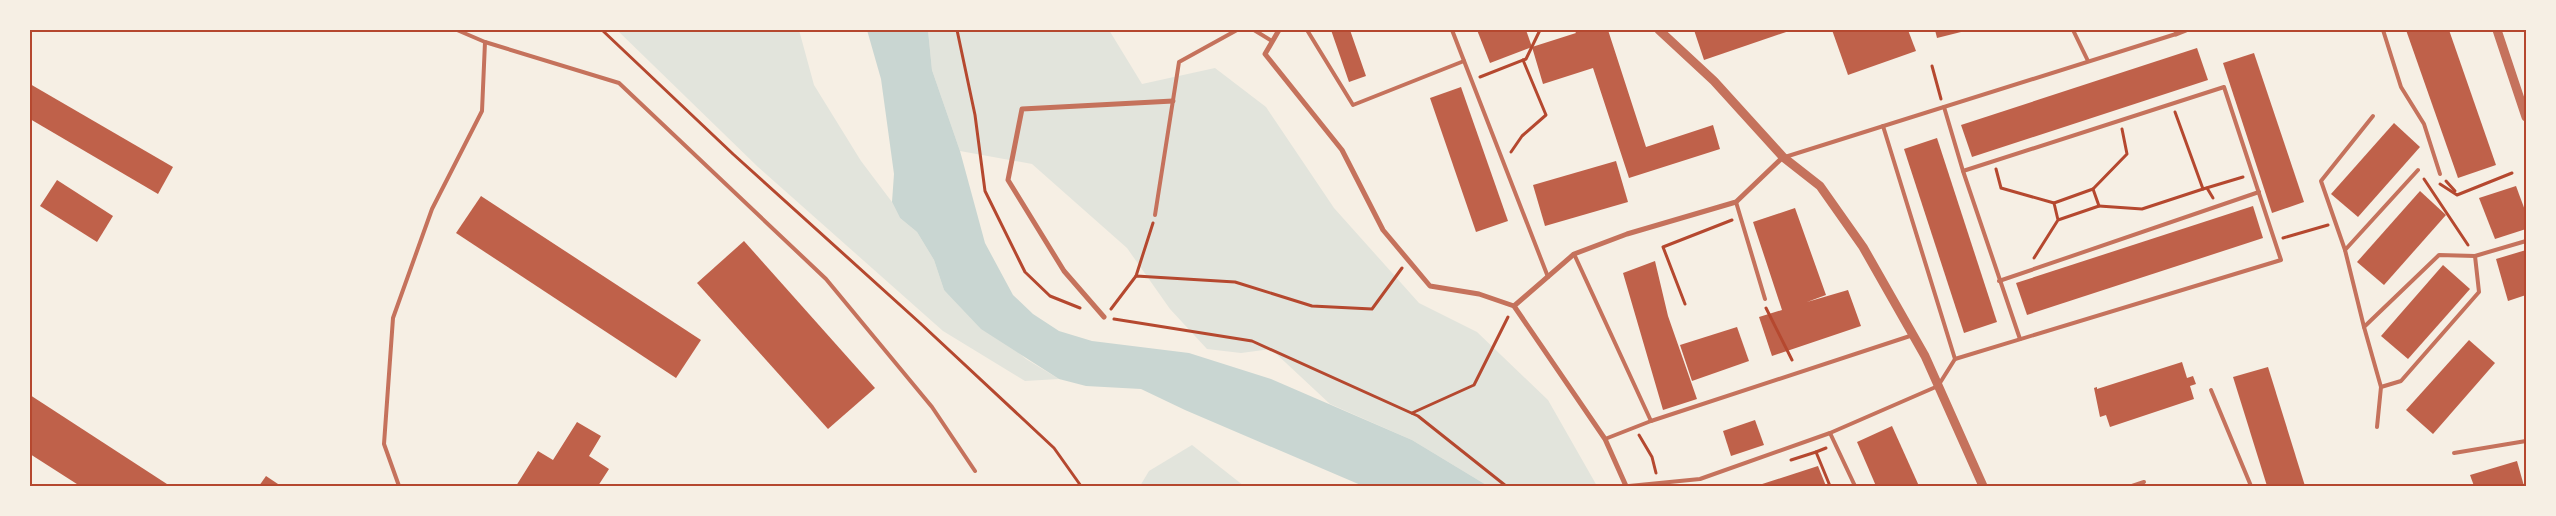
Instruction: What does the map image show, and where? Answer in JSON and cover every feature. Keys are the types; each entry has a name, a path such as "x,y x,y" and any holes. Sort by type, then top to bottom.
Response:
{"street":[{"path":"1279,30 1265,54 1342,150 1383,230 1430,286 1479,294 1514,306 1605,439 1627,486"},
{"path":"1660,30 1714,81 1783,157 1820,186 1863,247 1913,334 1983,486"},
{"path":"2176,34 2186,30"},
{"path":"2496,30 2526,117"},
{"path":"1104,317 1064,272 1008,180 1022,109 1173,101"},
{"path":"1514,306 1574,254 1628,234 1736,202 1783,157"}],"lane":[{"path":"457,30 485,42 619,82 826,279 932,407 974,471"},
{"path":"1155,215 1179,62 1237,30"},
{"path":"1254,30 1272,42"},
{"path":"1307,30 1353,105 1464,61"},
{"path":"1452,30 1548,277"},
{"path":"2074,30 2088,61"},
{"path":"2383,30 2401,87 2424,124 2440,174"},
{"path":"1783,157 2176,34"},
{"path":"399,486 384,444 393,318 432,209 482,111 485,42"},
{"path":"1627,486 1700,479 1830,433 1938,386 1955,358 2281,260 2224,86 1963,171"},
{"path":"1944,107 1999,281 2020,339"},
{"path":"2373,116 2321,181 2345,250 2381,386 2377,427"},
{"path":"1883,126 1955,358"},
{"path":"2345,250 2418,170"},
{"path":"1999,281 2259,192"},
{"path":"1736,202 1764,299"},
{"path":"2364,327 2439,255 2475,256 2526,241"},
{"path":"1574,254 1651,421"},
{"path":"2381,386 2401,380 2479,292 2475,256"},
{"path":"1605,439 1651,421 1913,334"},
{"path":"2211,390 2251,486"},
{"path":"1830,433 1854,486"},
{"path":"2454,452 2526,441"},
{"path":"2132,486 2144,482"}],"path":[{"path":"602,30 733,154 920,323 1054,448 1081,486"},
{"path":"957,30 975,115 985,191 1025,272 1050,296 1104,317 1252,341 1412,413 1506,486"},
{"path":"1472,80 1526,59 1540,30"},
{"path":"1504,163 1522,136 1546,115 1523,60"},
{"path":"1932,66 1944,107"},
{"path":"2172,104 2203,189"},
{"path":"1994,162 2000,188 2054,203 2093,189 2127,154 2121,120"},
{"path":"2418,170 2457,194 2512,173"},
{"path":"2418,170 2475,256"},
{"path":"2026,272 2058,220 2099,206 2142,210 2253,174"},
{"path":"2093,189 2099,206"},
{"path":"2054,203 2058,220"},
{"path":"1104,317 1136,276 1155,215"},
{"path":"1685,304 1662,247 1740,217"},
{"path":"2275,240 2335,223"},
{"path":"1136,276 1236,282 1312,306 1372,309 1408,260"},
{"path":"1412,413 1474,385 1514,306"},
{"path":"1631,437 1638,433 1652,457 1660,483"}],"shaded area":[{"path":"617,30 799,30 814,85 861,161 892,202 900,218 917,232 934,260 944,290 1026,359 1059,379 1025,381 943,331 758,167"},
{"path":"867,30 928,30 932,70 960,151 985,243 1013,295 1033,314 1059,331 1092,341 1189,353 1271,379 1412,440 1488,486 1363,486 1185,410 1141,389 1086,386 1059,379 981,329 944,290 934,260 917,232 900,218 892,202 894,174 881,79"},
{"path":"928,30 1109,30 1142,84 1215,68 1266,107 1334,208 1419,303 1477,332 1548,400 1597,486 1488,486 1412,440 1330,404 1271,349 1241,353 1207,349 1170,309 1127,248 1032,164 960,151 932,70"},
{"path":"1192,445 1244,486 1140,486 1149,471"}],"building":[{"path":"1331,30 1350,30 1366,76 1349,82"},
{"path":"1477,30 1526,30 1532,47 1490,63"},
{"path":"1574,30 1608,30 1646,147 1713,125 1720,149 1629,178 1593,68 1543,84 1532,47 1576,33"},
{"path":"1694,30 1792,30 1704,60"},
{"path":"1832,30 1908,30 1916,51 1848,75"},
{"path":"1935,30 1964,30 1965,31 1937,38"},
{"path":"2406,30 2449,30 2496,165 2458,178"},
{"path":"2197,48 2208,80 1972,157 1961,125"},
{"path":"2254,53 2304,202 2272,213 2223,63"},
{"path":"30,84 173,167 158,194 30,119"},
{"path":"1461,87 1508,221 1476,232 1430,98"},
{"path":"2394,123 2420,147 2358,217 2331,194"},
{"path":"1937,138 1997,322 1964,333 1904,149"},
{"path":"1616,161 1628,202 1545,226 1533,185"},
{"path":"57,180 113,216 97,242 40,206"},
{"path":"2516,186 2526,213 2526,229 2495,239 2479,198"},
{"path":"2420,191 2446,215 2384,285 2357,262"},
{"path":"481,196 701,340 676,378 456,233"},
{"path":"2253,206 2263,238 2027,315 2016,283"},
{"path":"1795,208 1826,295 1807,302 1848,290 1861,326 1772,356 1759,317 1782,310 1753,222"},
{"path":"744,241 875,388 828,429 697,283"},
{"path":"2526,250 2526,295 2508,301 2496,259"},
{"path":"1655,261 1668,316 1697,399 1663,410 1623,273"},
{"path":"2443,265 2470,289 2408,359 2381,336"},
{"path":"1737,327 1749,361 1692,381 1680,345"},
{"path":"2469,340 2495,363 2433,434 2406,410"},
{"path":"2182,362 2187,378 2193,376 2196,384 2190,386 2194,399 2110,427 2106,415 2100,417 2094,388 2097,387 2097,389"},
{"path":"2268,367 2305,486 2267,486 2233,377"},
{"path":"30,395 170,486 80,486 30,454"},
{"path":"1755,420 1764,445 1731,456 1723,431"},
{"path":"577,422 601,436 589,456 609,469 598,486 516,486 538,451 553,460"},
{"path":"1892,426 1919,486 1876,486 1857,442"},
{"path":"2517,461 2524,486 2474,486 2470,475"},
{"path":"1818,466 1826,486 1756,486"},
{"path":"266,476 281,486 259,486"}]}
